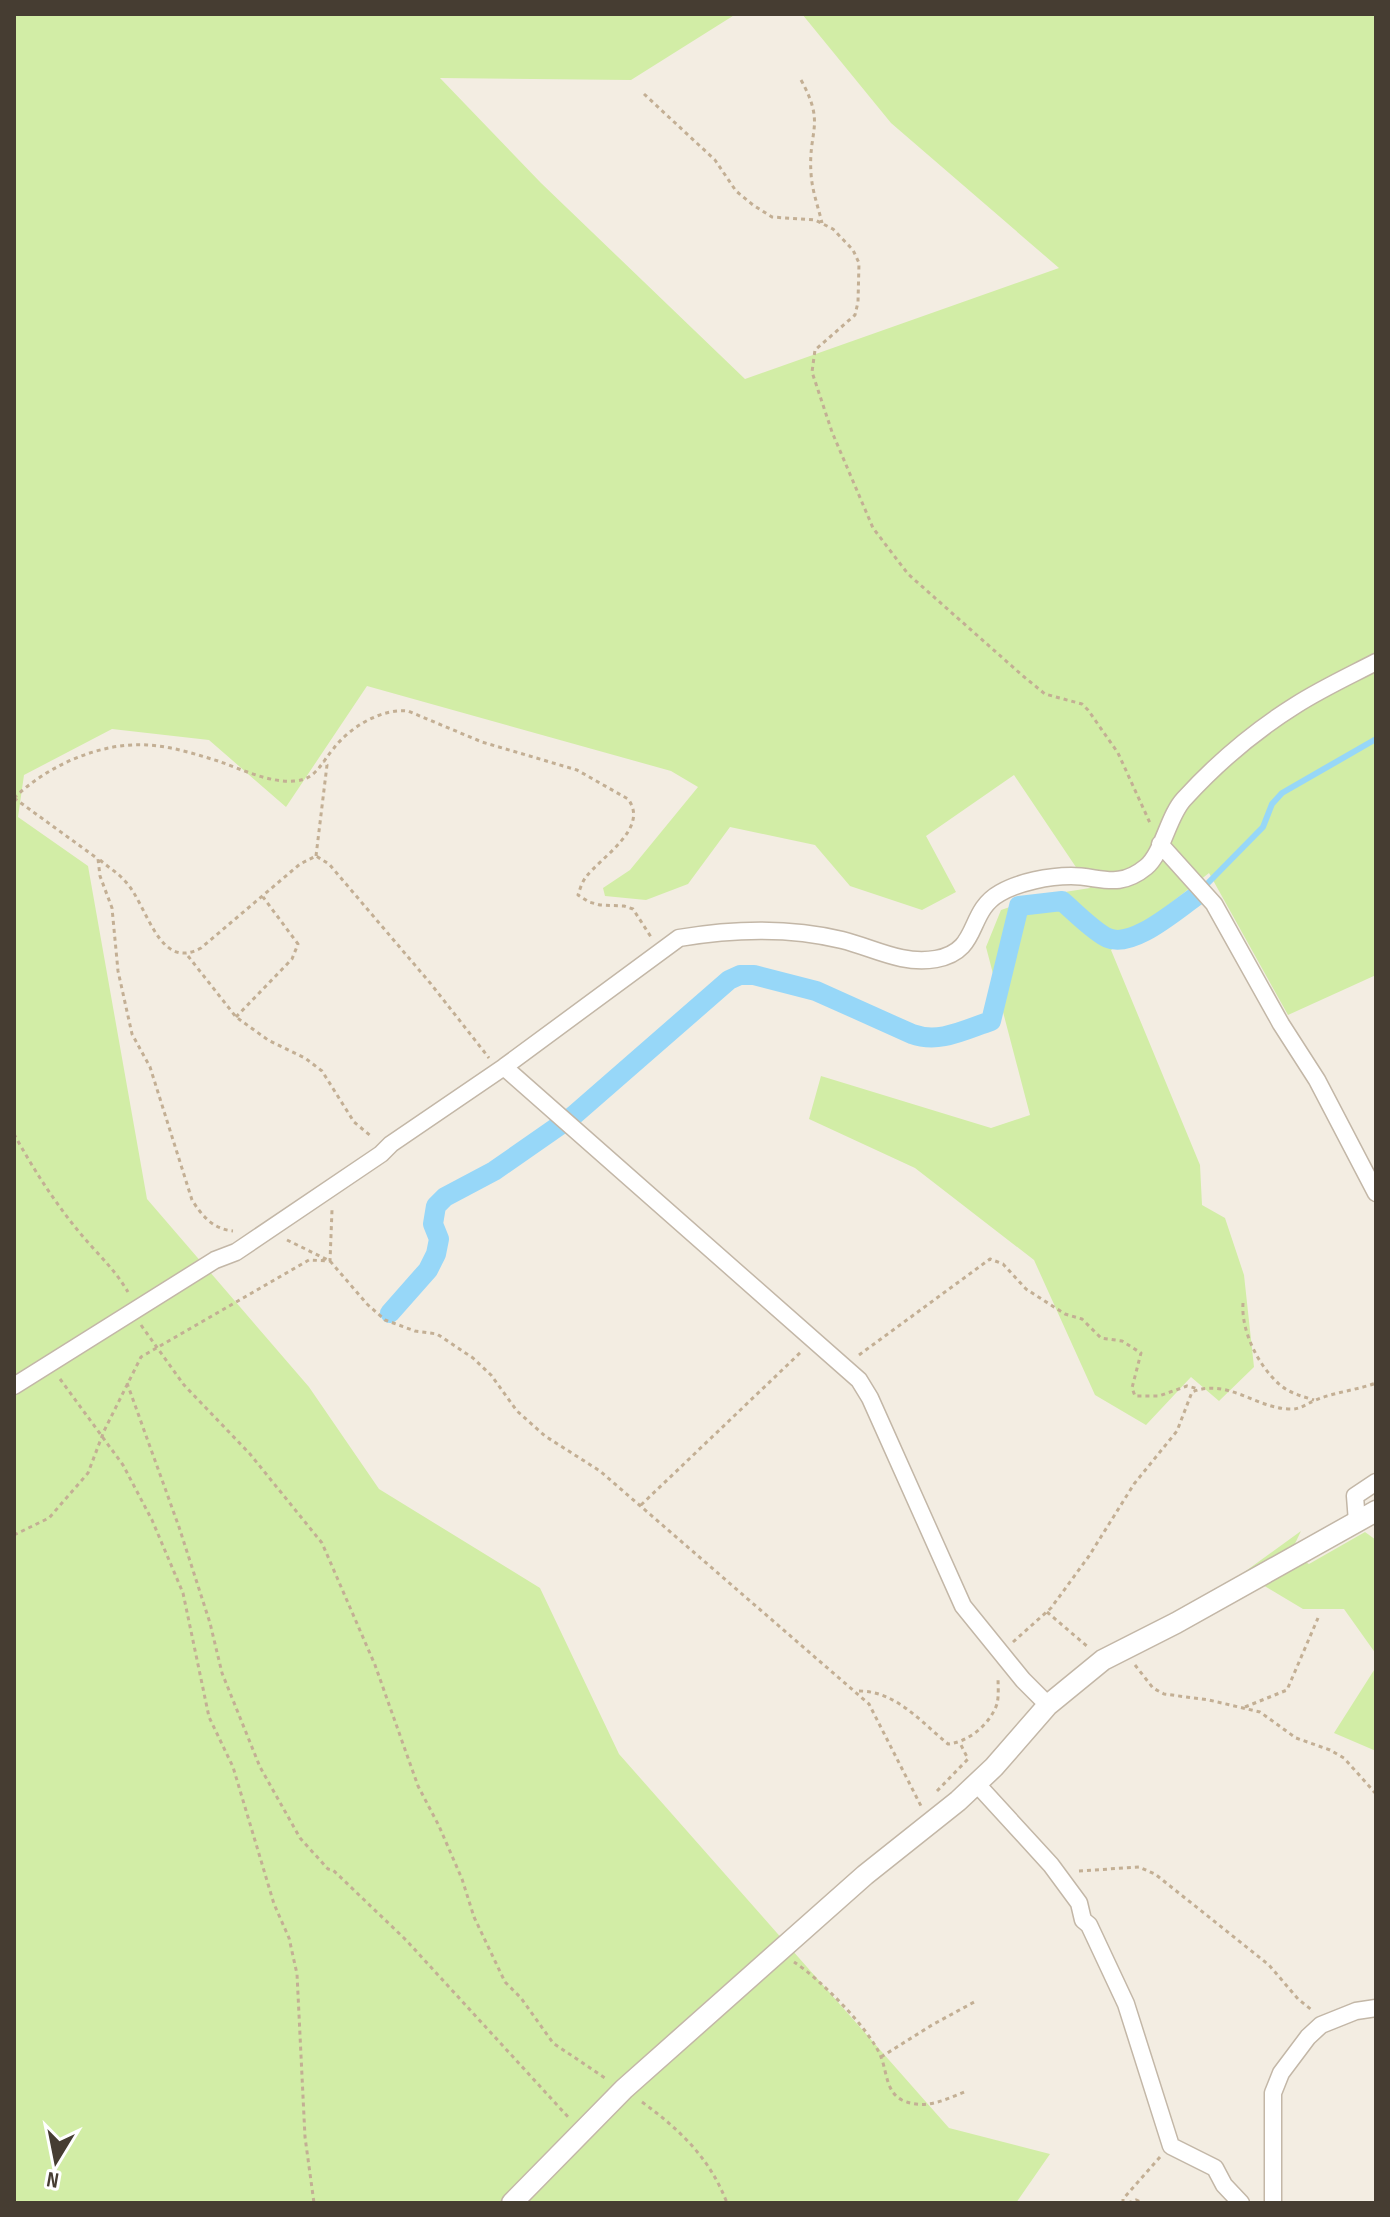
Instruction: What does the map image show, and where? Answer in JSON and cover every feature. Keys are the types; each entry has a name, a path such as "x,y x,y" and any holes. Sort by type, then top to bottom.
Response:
{"street":[{"path":"14,1386 215,1260 236,1252 502,1069 679,938 710,933 796,932 842,940 890,957 913,960 936,959 958,952 967,941 978,914 990,899 1003,891 1028,882 1071,876 1107,882 1126,878 1148,866 1181,801 1225,758 1295,706 1376,662"},
{"path":"1160,844 1214,904 1281,1024 1317,1080 1376,1193"},
{"path":"502,1069 859,1380 870,1398 963,1606 1048,1705"},
{"path":"1357,1522 1355,1496 1376,1482"},
{"path":"512,2203 624,2089 865,1875 994,1767 1048,1705 1103,1660 1176,1623 1376,1511"},
{"path":"976,1783 1055,1870 1079,1903 1083,1920 1089,1925 1126,2004 1171,2146 1215,2168 1224,2185 1241,2203"},
{"path":"1273,2203 1273,2093 1281,2073 1308,2037 1325,2024 1356,2011 1376,2008"}],"path":[{"path":"801,80 817,118 810,169 822,224"},
{"path":"644,94 715,160 736,191 753,205 772,217 815,220 844,240 859,263 858,302 852,320 815,350 812,372 832,432 873,528 908,574 1023,676 1045,694 1082,704 1088,710 1118,753 1160,844"},
{"path":"316,856 300,864 201,948 188,956 174,954 163,944 126,881 14,798 32,780 69,760 144,744 181,750 290,782 307,780 336,745 359,726 380,715 398,710 408,711 482,742 577,770 628,799 634,807 635,816 619,845 585,878 578,895 600,905 633,909 660,952"},
{"path":"316,856 327,765 324,761"},
{"path":"316,856 329,864 502,1069"},
{"path":"98,859 100,876 112,908 118,971 132,1034 150,1067 192,1200 203,1218 229,1232 252,1230 289,1241 330,1261 385,1320 415,1331 437,1334 473,1358 491,1375 517,1411 545,1436 600,1471 869,1704 938,1817"},
{"path":"236,1017 292,959 298,944 262,896"},
{"path":"188,956 236,1017 268,1040 305,1058 322,1071 354,1122 387,1148"},
{"path":"14,1134 43,1184 124,1284 133,1299 141,1325 184,1385 250,1454 322,1543 375,1665 418,1786 439,1826 462,1879 474,1917 505,1982 521,1998 553,2043 667,2120 703,2156 719,2182 727,2203"},
{"path":"330,1261 331,1212 345,1190 349,1175"},
{"path":"843,1366 990,1259 1003,1264 1026,1289 1065,1314 1082,1319 1101,1338 1122,1341 1141,1353 1132,1388 1135,1396 1159,1396 1187,1386 1199,1389"},
{"path":"14,1535 49,1518 88,1473 102,1435 141,1357 309,1260 330,1261"},
{"path":"1243,1303 1246,1331 1265,1368 1280,1385 1294,1394 1314,1400"},
{"path":"641,1505 814,1340"},
{"path":"48,1363 123,1465 152,1520 183,1593 209,1717 233,1767 274,1904 289,1938 297,1974 305,2137 314,2203"},
{"path":"127,1383 179,1527 210,1623 222,1673 260,1767 300,1838 328,1869 333,1870 406,1940 583,2133"},
{"path":"998,1649 1019,1639 1047,1612 1089,1556 1148,1464 1177,1431 1192,1392 1206,1386 1223,1388 1285,1409 1304,1408 1314,1400 1376,1383"},
{"path":"1047,1612 1103,1660"},
{"path":"1245,1707 1287,1690 1318,1618"},
{"path":"1123,1649 1153,1688 1164,1694 1260,1712 1296,1738 1344,1758 1376,1794"},
{"path":"859,1691 876,1691 897,1701 948,1744 960,1743 979,1731 997,1704 998,1672"},
{"path":"938,1817 935,1800 938,1789 968,1759 960,1743"},
{"path":"1055,1870 1073,1872 1139,1867 1155,1874 1269,1965 1325,2024"},
{"path":"778,1952 814,1975 870,2037 881,2057 889,2087 902,2100 931,2106 967,2091"},
{"path":"881,2057 976,2001"},
{"path":"1143,2203 1136,2200 1125,2203 1123,2199 1171,2146"}],"green space":[{"path":"14,14 736,14 631,80 440,78 541,183 745,379 1059,268 891,123 802,14 1376,14 1376,975 1288,1015 1209,873 1111,950 1200,1165 1202,1205 1225,1218 1244,1275 1254,1367 1219,1401 1191,1377 1146,1425 1095,1395 1034,1260 915,1168 809,1119 821,1076 991,1128 1030,1115 986,947 1001,910 1046,895 1090,888 1014,775 926,836 956,892 922,910 850,886 815,845 730,827 688,884 646,900 605,896 603,888 630,870 698,787 671,771 367,686 286,807 209,740 112,729 24,775 18,817 88,866 147,1199 309,1387 379,1489 540,1588 619,1754 949,2128 1050,2154 1016,2203 14,2203"},
{"path":"1301,1531 1290,1554 1309,1564 1365,1532 1376,1540 1376,1654 1344,1609 1303,1609 1243,1573"},
{"path":"1376,1667 1376,1751 1334,1733"}],"waterway":[{"path":"1207,884 1263,827 1272,804 1282,793 1376,739"},
{"path":"390,1313 428,1270 436,1254 439,1239 433,1224 436,1206 445,1197 494,1171 573,1116 729,980 740,975 754,975 816,991 912,1034 942,1037 991,1021 1019,906 1062,901 1097,931 1118,940 1142,933 1198,895"}]}
